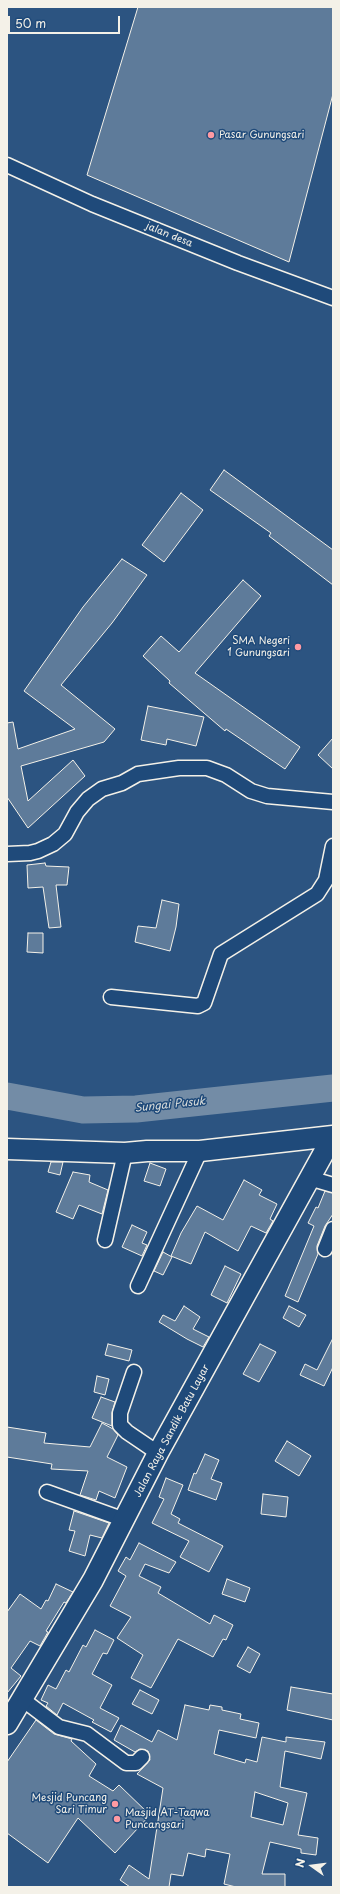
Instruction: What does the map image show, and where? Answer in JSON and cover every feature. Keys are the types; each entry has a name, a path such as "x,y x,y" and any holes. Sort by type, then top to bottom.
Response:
{"main road":[{"path":"7,1149 125,1153 147,1151 200,1151 333,1136"},
{"name":"Jalan Raya Sandik Batu Layar","path":"7,1724 87,1591 125,1520 158,1453 333,1136"}],"street":[{"name":"jalan desa","path":"7,165 92,204 333,298"},
{"path":"7,854 30,853 46,848 65,834 82,805 95,793 138,774 179,768 207,768 226,775 251,790 267,796 333,802"},
{"path":"111,997 198,1006 204,1003 221,954 317,894 326,880 333,846"},
{"path":"138,1286 200,1151"},
{"path":"105,1240 125,1153"},
{"path":"309,1178 333,1185"},
{"path":"326,1249 333,1229"},
{"path":"134,1372 120,1413 120,1425 127,1432 158,1453"},
{"path":"47,1492 125,1520"},
{"path":"22,1699 59,1727 87,1734 126,1763 136,1763 142,1757"}],"building":[{"name":"Pasar Gunungsari","path":"138,7 333,7 333,94 289,262 87,175"},
{"path":"224,470 333,550 333,585 269,536 271,533 210,490"},
{"path":"181,493 203,510 164,562 142,545"},
{"path":"122,559 147,575 112,623 61,685 115,729 104,742 21,766 28,801 73,760 85,776 28,828 7,797 7,723 13,722 18,749 75,729 24,691 83,607"},
{"path":"243,580 261,596 195,673 300,747 285,769 226,729 225,731 169,683 170,681 143,656 161,636 179,652"},
{"path":"148,706 204,717 196,746 167,739 166,745 141,740"},
{"path":"333,738 333,769 318,755"},
{"path":"45,863 46,866 69,867 67,885 56,885 61,927 49,928 43,887 28,888 27,865"},
{"path":"162,900 179,904 176,927 170,951 135,942 138,926 156,928"},
{"path":"28,933 43,933 43,953 27,952"},
{"path":"51,1162 63,1162 60,1175 48,1172"},
{"path":"150,1163 166,1169 160,1186 144,1181"},
{"path":"73,1172 90,1175 89,1182 108,1190 102,1214 79,1205 73,1219 56,1212"},
{"path":"244,1180 262,1190 259,1195 277,1204 270,1219 273,1221 266,1233 251,1226 238,1251 205,1232 191,1264 171,1256 181,1233 197,1206 223,1220"},
{"path":"325,1191 333,1193 333,1214 325,1226 317,1246 318,1254 298,1302 285,1296 314,1226 308,1223 316,1207 318,1208"},
{"path":"132,1225 147,1232 142,1243 147,1245 142,1256 122,1247"},
{"path":"163,1252 172,1257 163,1275 154,1271"},
{"path":"225,1266 241,1274 227,1303 211,1295"},
{"path":"184,1306 200,1317 193,1329 209,1337 203,1347 159,1322 163,1315 175,1321"},
{"path":"289,1306 306,1315 299,1327 283,1318"},
{"path":"333,1338 333,1367 324,1386 300,1375 305,1364 317,1370"},
{"path":"108,1344 132,1350 129,1361 105,1355"},
{"path":"260,1344 276,1352 259,1382 243,1374"},
{"path":"97,1376 109,1379 105,1395 94,1392"},
{"path":"101,1397 115,1402 112,1413 112,1426 92,1418"},
{"path":"102,1423 113,1429 118,1435 107,1457 127,1467 115,1498 99,1491 96,1500 80,1495 88,1471 51,1469 52,1464 7,1457 7,1427 46,1433 44,1443 90,1447"},
{"path":"287,1441 311,1456 299,1476 275,1461"},
{"path":"205,1454 219,1460 211,1479 222,1483 216,1500 188,1490 194,1473 196,1474"},
{"path":"166,1478 183,1485 171,1514 180,1519 178,1523 223,1546 209,1572 180,1557 189,1541 152,1523 164,1499 159,1497"},
{"path":"263,1494 288,1497 286,1517 261,1514"},
{"path":"74,1511 109,1523 102,1538 90,1535 85,1556 69,1551 75,1531 69,1530"},
{"path":"139,1543 176,1562 169,1573 145,1564 139,1576 161,1587 158,1593 210,1624 214,1615 233,1625 226,1640 223,1639 213,1657 178,1639 151,1688 131,1678 143,1655 117,1638 131,1617 110,1606 126,1576 118,1571 126,1557 130,1560"},
{"path":"227,1579 250,1588 245,1602 222,1594"},
{"path":"56,1584 73,1592 66,1603 64,1602 46,1631 48,1632 40,1646 30,1641 11,1668 21,1676 7,1693 7,1612 20,1594 41,1609 46,1600 48,1601"},
{"path":"95,1630 114,1640 107,1654 103,1653 92,1674 112,1685 100,1708 119,1718 111,1732 92,1722 94,1720 63,1703 57,1715 46,1706 48,1703 41,1700 48,1685 56,1689 66,1670 69,1672 83,1645 86,1647"},
{"path":"248,1647 260,1654 250,1673 237,1666"},
{"path":"291,1687 333,1694 333,1720 287,1710"},
{"path":"140,1690 159,1700 152,1714 132,1704"},
{"path":"185,1705 209,1710 210,1705 222,1707 222,1710 241,1714 240,1719 259,1723 256,1738 219,1730 214,1754 245,1763 246,1759 257,1762 262,1737 286,1742 286,1737 325,1742 321,1759 285,1751 280,1787 307,1793 298,1835 318,1838 316,1855 301,1853 301,1849 270,1842 262,1874 285,1874 285,1887 236,1887 224,1884 230,1854 206,1849 205,1857 188,1853 183,1876 171,1874 169,1887 130,1887 120,1880 129,1865 149,1879 163,1788 137,1774 150,1760 148,1751 140,1749 135,1752 114,1740 121,1725 152,1742 158,1730 177,1740","holes":["255,1792 288,1803 283,1825 251,1817"]},
{"path":"36,1720 54,1734 72,1739 71,1741 96,1764 89,1776 113,1791 119,1785 150,1815 115,1853 78,1818 48,1863 7,1833 7,1762"}],"waterway":[{"name":"Sungai Pusuk","path":"7,1096 83,1110 136,1109 333,1088"}],"place":[{"name":"Pasar Gunungsari","path":"211,135"},
{"name":"SMA Negeri 1 Gunungsari","path":"298,647"},
{"name":"Mesjid Puncang Sari Timur","path":"115,1804"},
{"name":"Masjid AT-Taqwa Puncangsari","path":"117,1819"}]}
